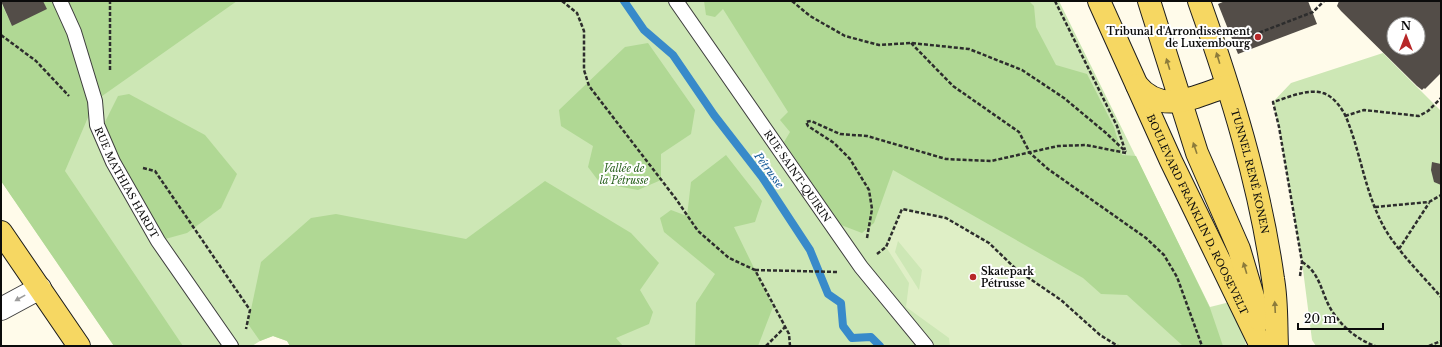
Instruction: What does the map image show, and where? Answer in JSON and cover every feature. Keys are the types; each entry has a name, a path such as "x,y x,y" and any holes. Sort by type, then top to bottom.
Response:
{"main road":[{"name":"BOULEVARD FRANKLIN D. ROOSEVELT","path":"1099,1 1171,161 1261,346"},
{"name":"BOULEVARD FRANKLIN D. ROOSEVELT","path":"1149,1 1197,153 1239,249 1268,346"},
{"name":"TUNNEL RENÉ KONEN","path":"1199,1 1227,86 1261,209 1274,281 1277,346"},
{"name":"BOULEVARD FRANKLIN D. ROOSEVELT","path":"1135,82 1143,92 1154,99 1167,102 1180,101"},
{"path":"1180,101 1227,86"},
{"path":"1,232 79,346"}],"street":[{"path":"1,309 40,288"}],"lane":[{"name":"RUE MATHIAS HARDT","path":"60,1 74,32 95,101 97,125 113,162 158,241 231,346"},
{"name":"RUE SAINT-QUIRIN","path":"676,1 861,267 926,346"}],"path":[{"path":"95,101 104,91 110,69 110,1"},
{"path":"562,1 577,13 584,31 584,70 589,86 676,199 698,231 729,258 755,270 846,272"},
{"path":"792,1 810,16 845,36 879,45 911,43 968,49 1022,70 1064,98 1106,133 1126,153"},
{"path":"1055,1 1117,126 1126,153"},
{"path":"1248,37 1312,12 1324,1"},
{"path":"1,35 36,61 97,125"},
{"path":"911,43 953,86 1019,132 1030,153 1048,169 1146,238 1164,255 1177,277 1202,346"},
{"path":"1375,346 1361,341 1345,327 1332,310 1312,268 1302,262 1280,127 1273,102 1305,92 1323,93 1334,100 1345,116 1375,207 1385,229 1399,249 1441,297"},
{"path":"1345,116 1364,110 1419,116 1428,111 1441,98"},
{"path":"868,230 872,209 869,190 850,159 834,143 808,126 806,122 811,121 840,134 867,136 946,159 991,161 1058,146 1086,145 1126,153"},
{"path":"113,162 155,171 250,310 245,332"},
{"path":"1375,207 1429,202 1441,195"},
{"path":"1399,249 1429,202"},
{"path":"861,267 886,247 902,209 946,218 989,243 1016,270 1061,300 1100,335 1118,346"},
{"path":"755,270 789,334 790,346"},
{"path":"766,346 785,327"},
{"path":"1429,346 1441,341"}],"green space":[{"name":"Vallée de la Pétrusse","path":"1,1 1059,1 1210,307 1230,302 1244,335 1246,346 290,346 287,341 273,336 252,346 114,346 1,181"},
{"path":"43,1 237,1 95,101 65,171 183,346 114,346 1,181 1,3 12,26"},
{"path":"704,1 1029,1 1034,6 1036,27 1056,65 1087,74 1114,127 1122,155 1136,156 1210,308 1223,346 1183,346 1127,295 1101,294 1083,278 893,170 874,223 862,233 841,225 784,142 790,132 780,120 788,112 723,9 715,17 706,15"},
{"path":"648,43 695,110 691,134 661,154 661,180 638,190 600,183 588,167 593,146 561,126 559,110 625,47"},
{"path":"1383,53 1441,111 1441,346 1316,346 1312,340 1302,262 1279,127 1273,102 1291,83"},
{"path":"129,94 205,135 237,174 221,208 187,233 158,241 113,162 105,122 118,96"},
{"path":"726,155 762,201 755,222 734,227 773,307 758,346 695,346 696,303 715,274 664,232 660,218 671,210 687,216 691,182"},
{"path":"545,181 631,233 659,263 640,290 653,312 649,324 616,338 623,346 290,346 287,341 273,336 260,341 248,324 261,262 311,218 336,214 466,239"},
{"name":"Skatepark Pétrusse","path":"902,209 946,218 989,243 1017,270 1061,300 1100,335 1118,346 950,346 949,338 906,307 909,283 886,247","holes":["898,241 922,270 919,290 895,252"]}],"building":[{"path":"1,1 43,1 47,9 12,26"},
{"name":"Tribunal d'Arrondissement de Luxembourg","path":"1225,1 1308,1 1317,24 1238,54 1218,4"},
{"path":"1339,1 1441,1 1441,73 1425,89 1424,88 1422,90 1387,56 1426,56 1426,16 1386,16 1386,55 1337,6"},
{"path":"1432,162 1441,164 1441,185 1434,182 1431,170"}],"waterway":[{"name":"Pétrusse","path":"624,1 644,30 673,55 714,115 762,177 810,250 828,294 841,303 843,326 852,338 871,337 880,346"}],"place":[{"name":"Tribunal d'Arrondissement de Luxembourg","path":"1258,37"},
{"name":"Skatepark Pétrusse","path":"973,277"}]}
